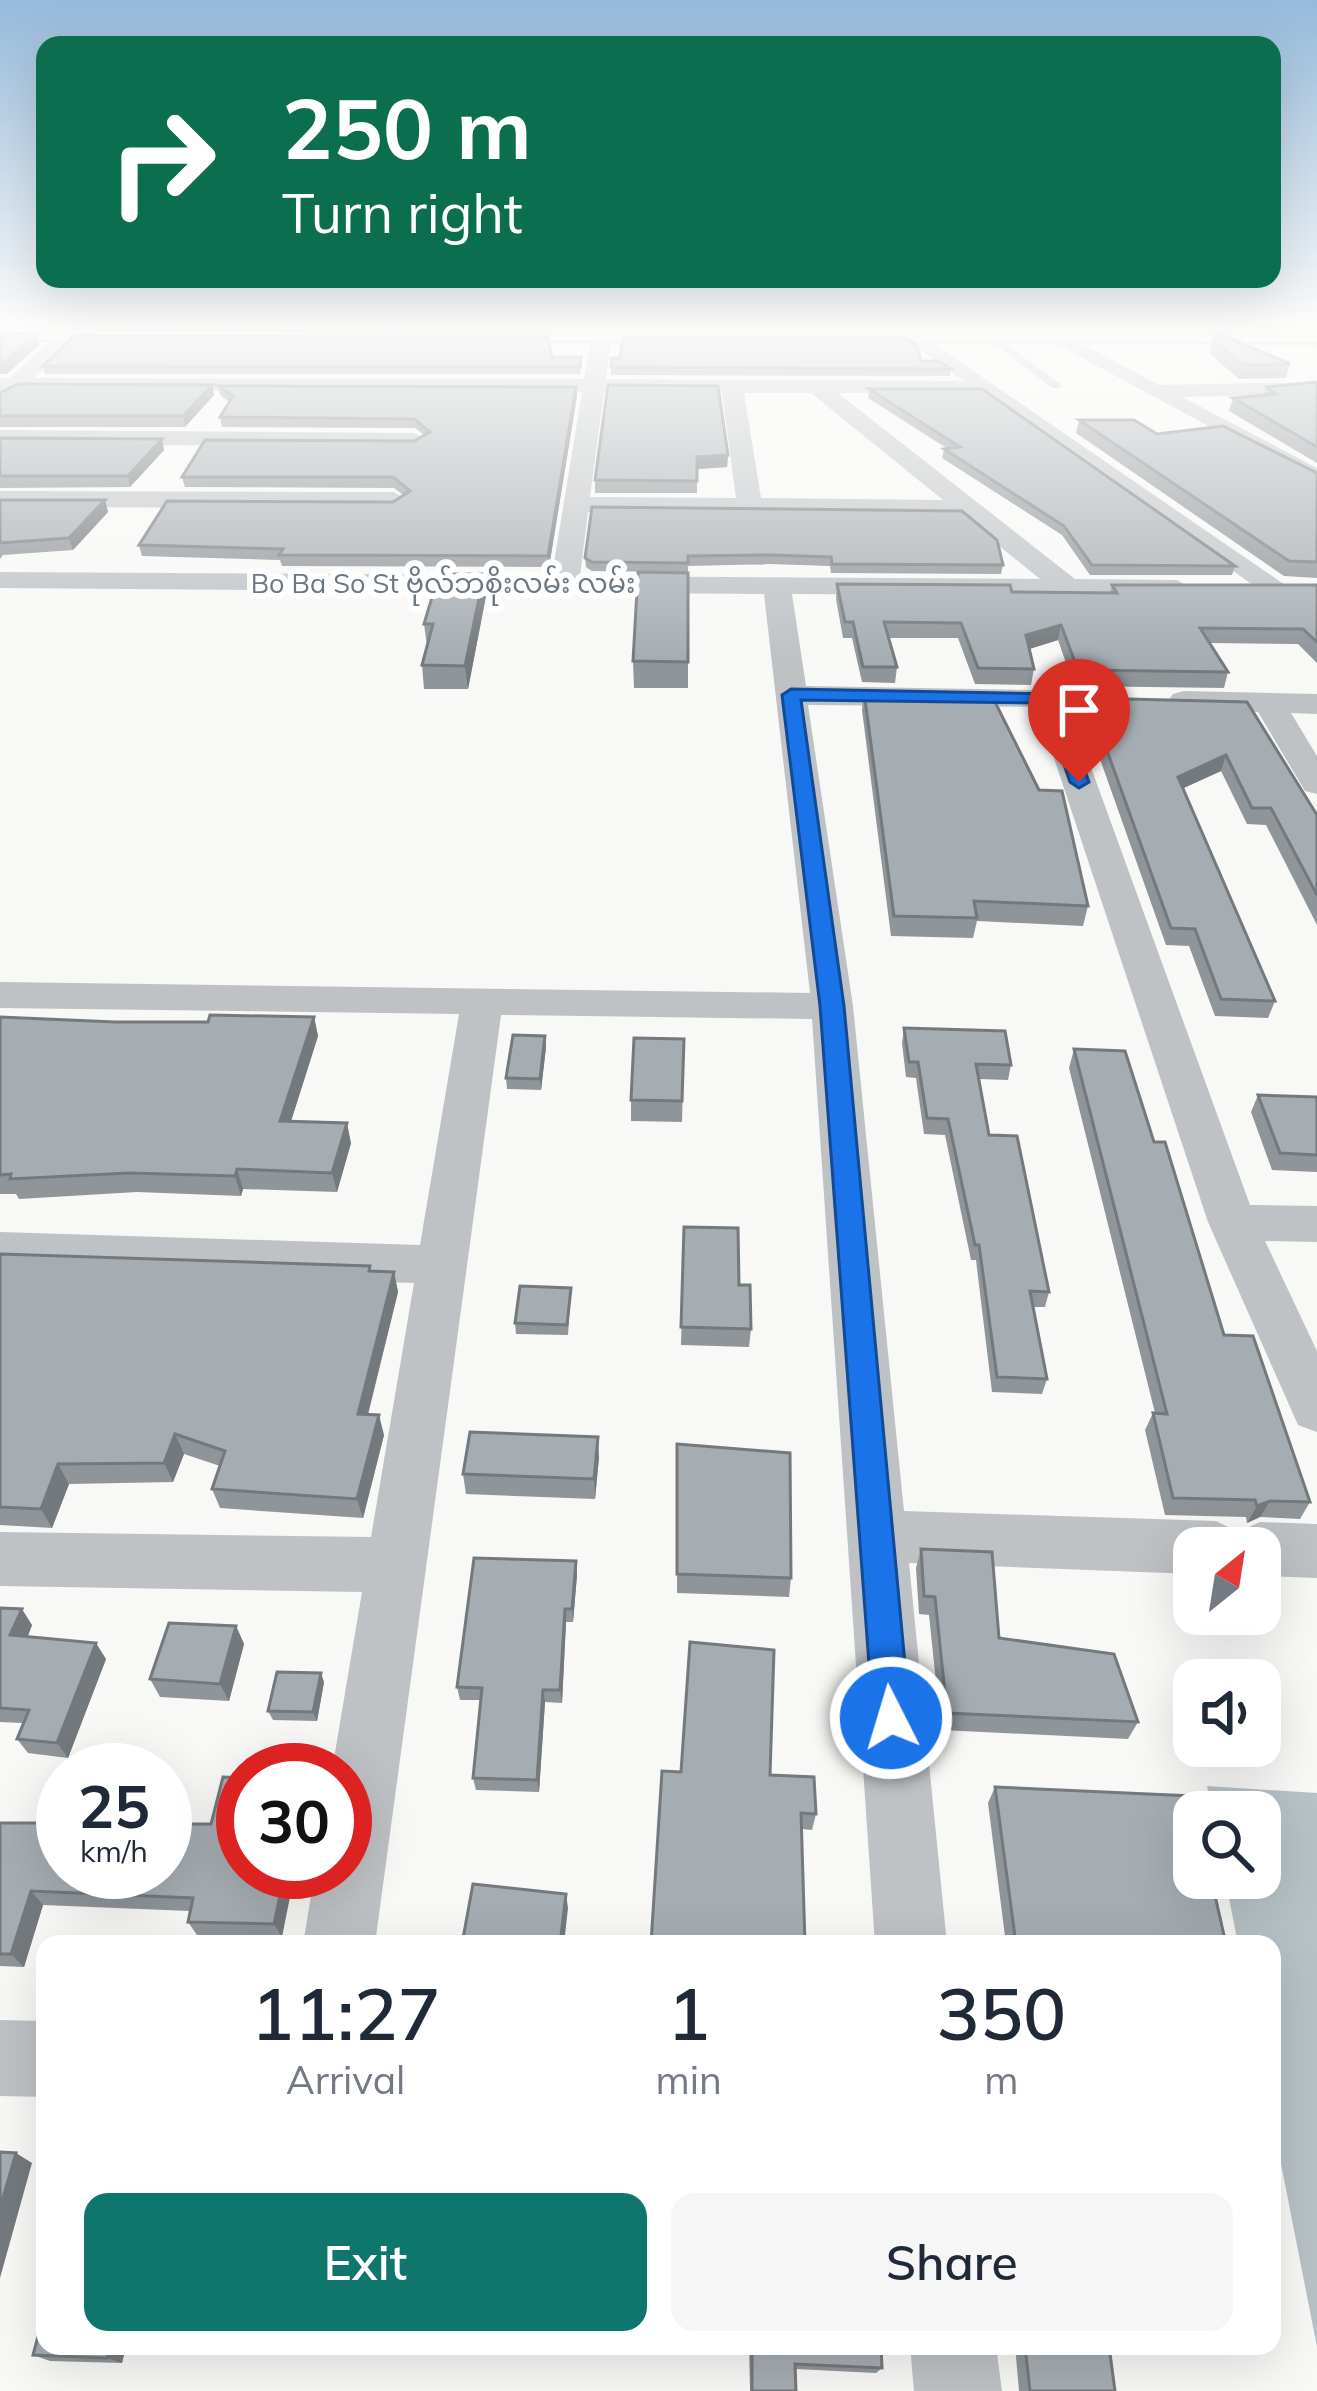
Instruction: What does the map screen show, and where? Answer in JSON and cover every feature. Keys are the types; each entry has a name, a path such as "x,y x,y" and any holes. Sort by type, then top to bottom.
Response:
{"street":[{"path":"0,437 411,452"},
{"path":"312,437 411,452"},
{"path":"0,499 411,452 454,437"},
{"path":"565,584 585,437"},
{"path":"740,437 750,505"},
{"path":"880,437 1069,588"},
{"name":"Bo Ba So St ဗိုလ်ဘစိုးလမ်း လမ်း","path":"5,586 364,572 565,584 1287,589 1056,437"},
{"path":"1239,437 1317,478"},
{"path":"575,503 969,508"},
{"path":"777,586 832,1006 910,1935"},
{"path":"791,695 1116,699"},
{"path":"1050,698 1232,1222 1317,1409"},
{"path":"1160,700 1317,704"},
{"path":"1269,703 1317,784"},
{"path":"0,995 832,1006"},
{"path":"340,1935 482,1002"},
{"path":"1232,1222 1317,1224"},
{"path":"0,1251 442,1265"},
{"path":"876,1537 1173,1547"},
{"path":"1281,1550 1317,1551"},
{"path":"0,1559 397,1565"},
{"path":"0,2058 36,2059"},
{"path":"954,2355 958,2391"}],"shaded area":[{"path":"1207,1786 1317,1793 1317,2347 1281,2164 1281,1935 1236,1935 1229,1899 1281,1899 1281,1791 1208,1791"}],"building":[{"path":"422,437 568,437 548,556 279,555 283,549 139,545 167,501 393,502 410,491 393,477 182,477 205,440 414,441"},
{"path":"601,437 725,437 728,455 697,457 697,481 595,480"},
{"path":"944,437 1050,437 1235,566 1092,565 1064,526 944,449 960,447"},
{"path":"1104,437 1244,437 1317,473 1317,562 1289,561"},
{"path":"1299,437 1317,437 1317,447"},
{"path":"0,438 162,439 128,476 0,476"},
{"path":"0,500 105,500 69,538 0,543"},
{"path":"592,507 962,511 997,540 1003,565 832,564 831,557 771,555 688,556 688,563 592,562 585,558"},
{"path":"638,572 688,573 688,662 633,661"},
{"path":"439,574 484,574 465,666 422,665 433,624 424,624"},
{"path":"837,584 1010,585 1012,592 1117,593 1112,585 1317,585 1317,642 1303,629 1200,628 1228,672 1078,670 1061,625 1026,635 1034,669 978,668 961,623 884,622 897,667 863,667 853,622 845,622"},
{"path":"864,692 991,694 1039,790 1062,791 1088,906 974,901 977,918 894,916"},
{"path":"1088,698 1247,702 1317,815 1317,895 1271,808 1252,808 1226,755 1178,777 1275,1001 1221,999 1195,929 1171,928"},
{"path":"210,1015 314,1017 280,1121 347,1123 332,1173 237,1169 235,1176 129,1173 10,1179 11,1174 0,1175 0,1017 208,1022"},
{"path":"904,1028 1005,1031 1011,1065 976,1064 989,1135 1017,1136 1049,1292 1030,1291 1047,1379 997,1377 979,1245 975,1245 948,1119 927,1118 918,1062 909,1062"},
{"path":"513,1035 545,1036 540,1079 506,1078"},
{"path":"634,1038 684,1039 682,1101 631,1100"},
{"path":"1074,1049 1125,1051 1154,1142 1165,1142 1224,1335 1253,1336 1310,1502 1270,1501 1257,1506 1255,1500 1173,1498 1153,1413 1167,1414"},
{"path":"1258,1095 1317,1097 1317,1155 1280,1153"},
{"path":"684,1227 738,1228 739,1285 750,1285 751,1329 681,1327"},
{"path":"0,1254 370,1266 369,1271 394,1272 358,1414 379,1415 357,1499 212,1489 225,1451 175,1434 164,1463 58,1464 41,1509 0,1507"},
{"path":"520,1286 571,1288 567,1325 515,1323"},
{"path":"470,1432 598,1437 594,1479 463,1474"},
{"path":"677,1444 790,1453 791,1578 677,1574"},
{"path":"921,1549 992,1552 999,1638 1114,1654 1138,1722 947,1713 935,1597 924,1596"},
{"path":"474,1558 576,1561 572,1609 565,1609 560,1690 543,1690 537,1780 473,1778 482,1688 457,1687"},
{"path":"0,1608 22,1609 10,1635 96,1643 57,1743 17,1739 29,1710 0,1708"},
{"path":"169,1623 236,1626 220,1684 150,1679"},
{"path":"690,1642 774,1650 770,1775 814,1777 816,1814 801,1813 805,1935 652,1935 662,1771 681,1772"},
{"path":"277,1672 321,1673 313,1712 268,1711"},
{"path":"995,1787 1173,1795 1173,1899 1216,1899 1224,1935 1015,1935"},
{"path":"216,1804 216,1899 279,1899 274,1924 188,1922 193,1898 192,1824 211,1824"},
{"path":"0,1823 36,1823 36,1891 31,1891 11,1954 0,1954"},
{"path":"473,1884 566,1894 561,1935 464,1935"},
{"path":"0,2152 16,2153 0,2208"},
{"path":"36,2344 36,2355 108,2355 107,2358 33,2355"},
{"path":"752,2355 881,2355 882,2368 795,2364 796,2391 752,2391"},
{"path":"1026,2355 1110,2355 1115,2391 1030,2391"}],"route":[{"path":"891,1718 832,1006 791,695 1050,698 1079,782"}]}
